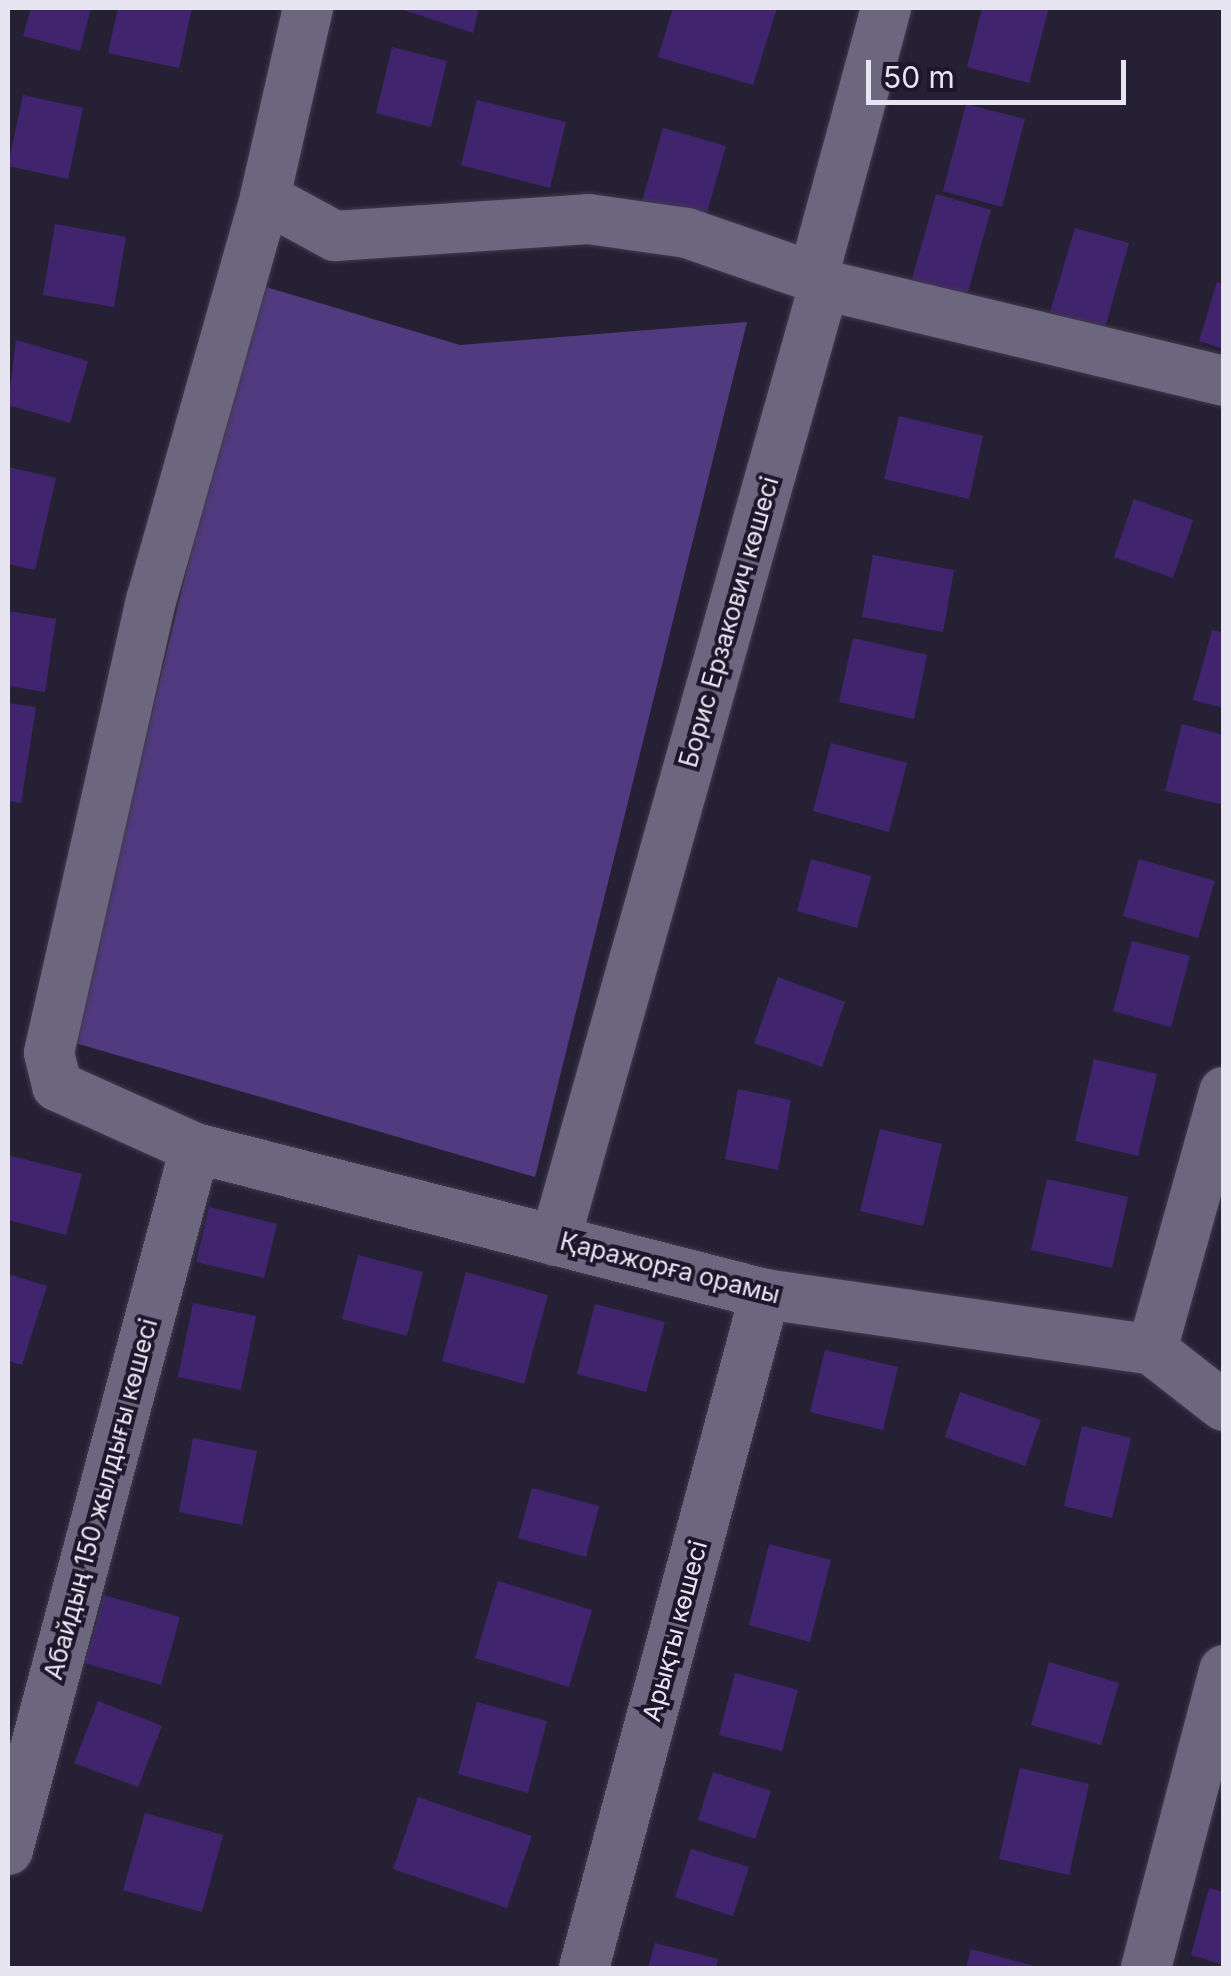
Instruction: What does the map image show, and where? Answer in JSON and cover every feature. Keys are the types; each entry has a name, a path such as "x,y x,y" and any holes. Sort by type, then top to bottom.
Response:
{"street":[{"name":"Қаражорға орамы","path":"308,8 265,198 151,600 49,1052 56,1086 72,1099 195,1148 765,1294 1152,1350"},
{"name":"Борис Ерзакович көшесі","path":"554,1241 818,281 886,8"},
{"path":"265,198 335,236 588,219 686,232 818,281 1224,382"},
{"path":"1224,1092 1152,1350 1224,1406"},
{"name":"Абайдың 150 жылдығы көшесі","path":"8,1850 195,1148"},
{"name":"Арықты көшесі","path":"584,1968 765,1294"},
{"path":"1146,1968 1224,1670"}],"shaded area":[{"path":"256,284 460,345 747,322 535,1177 72,1042"}],"building":[{"path":"31,8 91,8 80,51 23,36"},
{"path":"118,8 192,8 179,68 108,53"},
{"path":"398,8 479,8 473,33"},
{"path":"673,8 777,8 753,85 658,57"},
{"path":"982,8 1049,8 1029,83 967,67"},
{"path":"392,47 447,61 431,127 376,113"},
{"path":"23,95 83,108 68,179 8,166"},
{"path":"477,100 566,122 550,188 461,165"},
{"path":"966,104 1025,119 1002,207 943,191"},
{"path":"663,128 726,146 704,223 641,205"},
{"path":"936,194 991,210 967,295 912,279"},
{"path":"55,224 126,237 114,307 43,295"},
{"path":"1075,228 1129,243 1105,328 1050,312"},
{"path":"1217,282 1224,284 1224,349 1199,341"},
{"path":"16,340 88,361 70,423 8,405"},
{"path":"899,416 983,436 969,499 884,479"},
{"path":"8,467 56,478 35,570 8,564"},
{"path":"1134,499 1193,520 1173,578 1114,557"},
{"path":"873,555 954,570 943,632 862,617"},
{"path":"8,611 56,619 45,692 8,686"},
{"path":"1212,630 1224,633 1224,708 1193,700"},
{"path":"853,638 927,655 914,719 839,702"},
{"path":"8,703 36,707 21,803 8,801"},
{"path":"1182,724 1224,735 1224,805 1165,791"},
{"path":"831,743 907,763 889,832 813,811"},
{"path":"811,859 871,876 857,928 797,911"},
{"path":"1139,859 1215,881 1198,938 1123,916"},
{"path":"1132,941 1190,956 1171,1027 1113,1011"},
{"path":"778,977 845,1002 822,1067 754,1043"},
{"path":"1094,1059 1157,1074 1138,1156 1075,1141"},
{"path":"738,1089 791,1100 778,1170 725,1159"},
{"path":"880,1129 942,1144 923,1226 860,1211"},
{"path":"8,1155 82,1174 66,1235 8,1220"},
{"path":"1047,1179 1128,1197 1112,1268 1031,1250"},
{"path":"209,1207 277,1224 264,1278 196,1262"},
{"path":"358,1255 423,1272 407,1336 342,1319"},
{"path":"466,1272 548,1295 524,1384 442,1361"},
{"path":"8,1274 47,1286 22,1365 8,1361"},
{"path":"193,1303 256,1316 241,1390 178,1377"},
{"path":"595,1304 665,1322 646,1392 577,1374"},
{"path":"825,1350 898,1367 883,1430 810,1412"},
{"path":"960,1392 1041,1420 1025,1466 945,1437"},
{"path":"1082,1426 1131,1438 1112,1518 1064,1506"},
{"path":"193,1438 257,1451 242,1525 179,1512"},
{"path":"532,1488 599,1506 586,1557 518,1538"},
{"path":"769,1544 831,1560 810,1642 749,1625"},
{"path":"498,1581 592,1610 569,1687 475,1658"},
{"path":"104,1595 180,1617 161,1685 85,1663"},
{"path":"1049,1662 1119,1683 1101,1745 1031,1725"},
{"path":"735,1673 798,1690 782,1751 719,1735"},
{"path":"98,1701 162,1726 138,1787 74,1763"},
{"path":"477,1702 547,1721 528,1793 458,1774"},
{"path":"1020,1768 1089,1784 1069,1875 999,1859"},
{"path":"713,1772 771,1791 755,1839 698,1820"},
{"path":"418,1797 532,1836 507,1908 393,1869"},
{"path":"145,1813 223,1835 202,1912 123,1890"},
{"path":"691,1849 749,1867 733,1916 675,1897"},
{"path":"1209,1888 1224,1892 1224,1965 1191,1955"},
{"path":"655,1943 718,1959 716,1968 648,1968"},
{"path":"971,1949 1038,1967 1038,1968 966,1968"}]}
